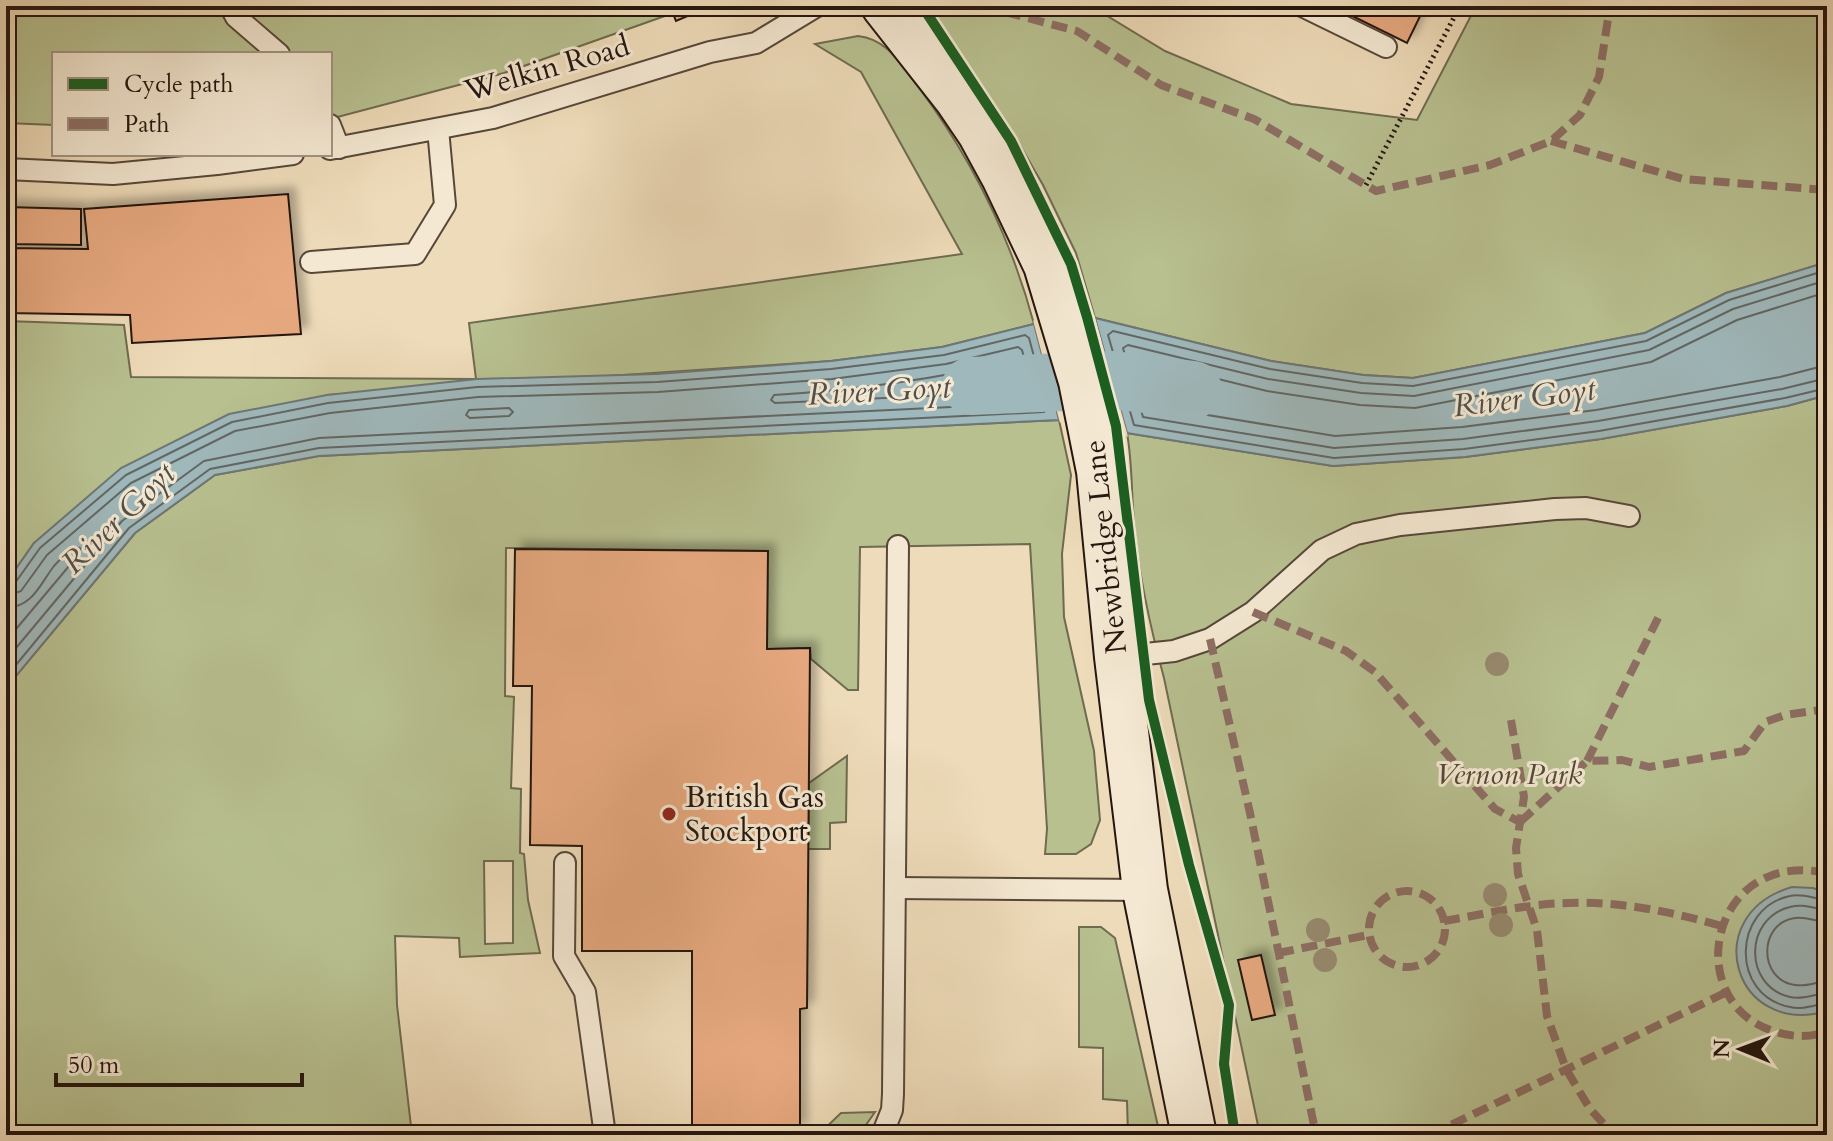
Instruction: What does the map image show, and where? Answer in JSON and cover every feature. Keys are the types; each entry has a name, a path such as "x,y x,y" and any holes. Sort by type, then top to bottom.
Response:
{"main road":[{"name":"Newbridge Lane","path":"884,6 980,133 1046,265 1081,381 1099,471 1117,657 1145,890 1194,1135"}],"lane":[{"path":"230,6 236,17 277,52"},
{"name":"Welkin Road","path":"335,148 493,118 710,52 756,43 817,6"},
{"path":"1302,6 1386,47"},
{"path":"311,262 415,254 445,205 438,129"},
{"path":"6,169 113,174 278,156"},
{"path":"1117,657 1174,651 1210,639 1253,612 1322,550 1356,534 1400,525 1555,509 1586,508 1629,516"},
{"path":"882,1135 892,1110 893,1094 898,546"},
{"path":"565,863 564,956 585,992 605,1135"},
{"path":"895,888 1145,890"}],"path":[{"path":"1366,185 1460,6"}],"green space":[{"path":"6,6 693,6 504,73 332,118 332,52 52,52 52,125 6,123"},
{"path":"929,6 1057,6 1104,14 1165,51 1291,104 1417,120 1476,6 1827,6 1827,262 1726,293 1645,333 1413,378 1363,375 1271,361 1095,318 1076,253 1043,185 1010,128"},
{"path":"858,36 877,42 892,53 954,140 1001,229 1034,324 942,347 831,361 327,395 34,543 6,583 6,321 124,325 131,377 476,379 469,323 962,254 861,72 815,44"},
{"name":"Vernon Park","path":"1827,395 1827,1135 1260,1135 1143,588 1127,433 1333,466 1465,457 1601,439 1787,406"},
{"path":"1059,420 1071,475 1062,554 1064,617 1094,751 1100,820 1091,844 1076,854 1045,854 1047,829 1030,544 860,547 858,690 848,690 811,659 810,648 767,649 767,551 506,548 505,696 514,697 511,788 521,789 520,853 524,854 528,900 540,953 460,957 459,938 395,936 397,1005 412,1135 6,1135 6,693 15,677 135,533 215,475 319,456","holes":["484,861 513,861 513,943 485,944"]},
{"path":"847,756 846,822 830,823 830,849 808,849 809,783"},
{"path":"1079,927 1101,927 1115,938 1160,1135 1128,1135 1127,1101 1103,1099 1103,1048 1079,1047"},
{"path":"875,1112 859,1135 818,1135 841,1113"}],"water":[{"path":"1827,262 1827,395 1787,406 1601,439 1465,457 1333,466 1127,433 1095,318 1271,361 1363,375 1413,378 1645,333 1726,293"},
{"path":"1034,324 1059,420 319,456 215,475 135,533 15,677 6,693 6,583 34,543 121,468 229,414 327,395 477,379 657,374 831,361 942,347"},
{"path":"1792,887 1813,888 1827,893 1827,1011 1795,1015 1769,1007 1750,991 1739,970 1737,946 1744,922 1762,901"}],"pier":[{"path":"1094,314 1128,437 1123,434 1091,319"},
{"path":"1033,320 1037,323 1063,419 1060,423"}],"building":[{"path":"670,6 711,6 676,21"},
{"path":"1332,6 1425,6 1407,43"},
{"path":"288,194 301,334 132,343 130,315 6,313 6,248 88,249 84,209"},
{"path":"6,207 81,209 81,245 6,244"},
{"name":"British Gas Stockport","path":"515,549 768,551 767,649 810,648 807,1008 800,1009 800,1130 692,1130 692,951 582,951 582,846 530,845 532,686 513,686"},
{"path":"1261,955 1275,1015 1252,1020 1238,960"}],"waterway":[{"name":"River Goyt","path":"971,386 1113,380 1193,390"}],"marked path":[{"path":"982,6 1077,31 1161,85 1254,119 1376,191 1490,165 1551,141 1580,115 1599,77 1610,6"},
{"path":"1551,141 1683,179 1827,190"},
{"path":"1253,612 1346,651 1375,672 1495,809 1520,822"},
{"path":"1587,761 1660,614"},
{"path":"1210,639 1250,813 1316,1135"},
{"path":"1520,822 1587,761 1622,760 1649,767 1744,751 1765,722 1785,715 1827,709"},
{"path":"1511,720 1524,797 1516,848 1518,874 1537,930 1547,1016 1566,1069 1590,1109 1614,1135"},
{"path":"1827,873 1787,871 1756,883 1734,904 1721,931 1718,961 1726,990 1744,1015 1786,1035 1806,1036 1827,1032"},
{"path":"1400,891 1414,891 1428,897 1439,908 1445,929 1442,944 1434,956 1414,967 1400,967 1386,961 1375,950 1369,936 1369,922 1375,908 1386,897 1400,891"},
{"path":"1444,921 1537,905 1587,903 1646,908 1722,926"},
{"path":"1278,953 1368,935"},
{"path":"1430,1135 1727,992"}],"cycle path":[{"path":"922,6 1011,141 1071,264 1087,317 1116,426 1149,700 1189,865 1229,1005 1224,1064 1235,1135"}],"place":[{"name":"British Gas Stockport","path":"669,814"}]}
